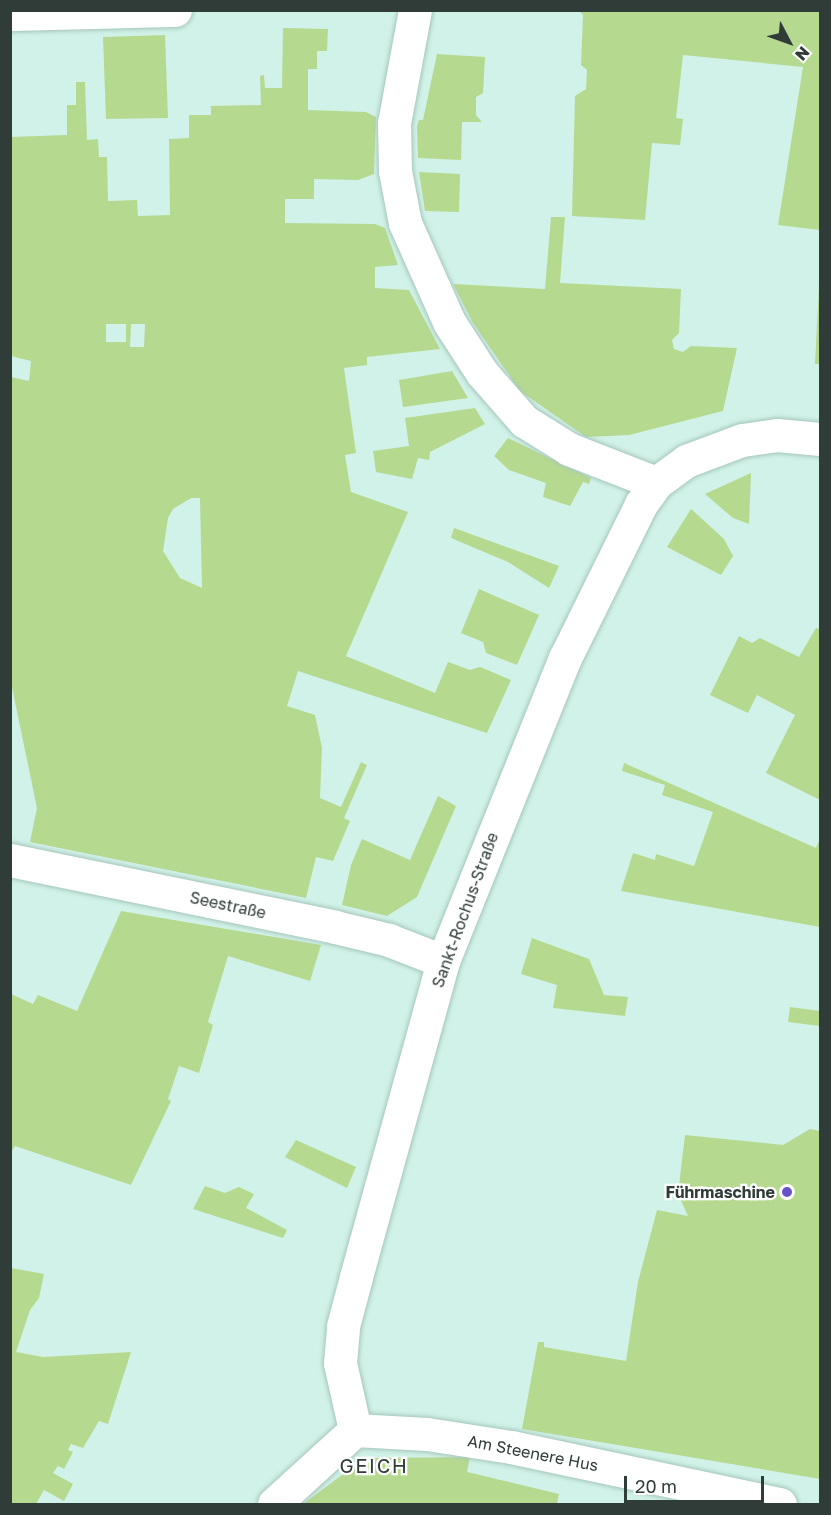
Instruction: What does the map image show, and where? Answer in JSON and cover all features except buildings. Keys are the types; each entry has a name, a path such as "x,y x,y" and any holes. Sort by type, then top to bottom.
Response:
{"street":[{"path":"10,14 175,10"},
{"path":"402,10 415,11 394,123 394,171 405,223 449,322 482,373 524,421 569,449 656,483"},
{"name":"Sankt-Rochus-Straße","path":"355,1430 340,1363 343,1326 443,961 546,699 641,504 656,483 686,461 742,440 777,435 820,439"},
{"name":"Seestraße","path":"10,860 335,927 389,940 443,961"},
{"path":"274,1504 355,1430"},
{"name":"Am Steenere Hus","path":"355,1430 428,1434 511,1447 780,1504"}],"green space":[{"path":"579,11 820,11 820,230 778,225 803,67 683,55 676,118 683,119 680,145 652,143 645,220 572,216 575,96 586,89 587,70 581,65 583,15"},
{"path":"283,28 328,29 327,51 317,51 317,69 308,69 308,110 366,112 376,117 374,174 358,180 314,179 314,199 285,199 285,223 375,224 385,228 398,265 375,267 375,288 409,290 440,349 367,357 367,365 344,368 356,453 345,455 351,492 408,512 346,656 435,693 448,662 470,670 480,667 511,680 487,733 298,671 287,706 315,715 322,748 320,798 341,807 361,762 367,765 344,818 350,821 333,861 316,857 306,898 30,842 37,808 10,678 11,377 29,381 31,361 11,356 11,137 67,135 67,105 76,105 76,82 85,82 87,140 98,139 99,157 107,157 108,201 137,200 138,216 170,215 169,139 189,138 189,115 211,115 211,106 261,105 260,76 264,75 265,88 282,88","holes":["106,324 126,324 126,342 106,342","131,324 145,324 144,347 130,347","191,498 200,498 202,588 180,578 163,551 168,518 173,509"]},
{"path":"165,35 168,118 106,119 103,37"},
{"path":"437,54 485,57 483,93 476,97 476,115 482,122 462,122 461,160 418,158 417,126 419,120 423,120"},
{"path":"419,172 460,174 459,212 425,211"},
{"path":"551,217 565,217 560,283 681,289 679,333 672,340 674,349 683,352 691,346 737,348 723,411 629,435 586,437 520,391 473,323 453,284 545,289"},
{"path":"819,286 820,364 815,364"},
{"path":"452,371 468,398 403,407 399,380"},
{"path":"475,408 485,424 430,452 429,460 418,458 412,479 376,472 373,451 409,446 405,418"},
{"path":"508,438 591,478 589,484 583,482 570,506 543,497 546,483 509,470 494,456"},
{"path":"751,473 749,524 733,518 705,494"},
{"path":"691,509 724,539 733,556 721,575 667,547"},
{"path":"454,528 559,566 549,588 508,562 451,538"},
{"path":"479,589 539,615 517,665 486,653 483,642 461,633"},
{"path":"816,628 820,629 820,800 766,773 795,715 757,695 748,713 710,695 739,636 752,643 760,638 799,657"},
{"path":"624,763 816,848 820,839 820,927 621,891 633,853 655,860 656,854 694,866 713,812 662,795 665,785 622,771"},
{"path":"438,796 456,806 417,897 387,916 342,905 351,865 362,839 410,860"},
{"path":"121,911 321,945 310,981 228,956 208,1022 213,1025 199,1073 179,1066 168,1099 171,1101 131,1185 15,1146 10,1154 11,994 33,1004 38,995 77,1011"},
{"path":"532,938 589,959 604,995 628,997 625,1016 553,1008 557,985 521,974"},
{"path":"790,1007 820,1011 820,1026 788,1022"},
{"path":"810,1129 820,1131 820,1479 522,1429 538,1342 544,1342 544,1347 626,1361 638,1282 657,1210 688,1216 678,1194 685,1135 783,1145"},
{"path":"296,1140 356,1167 347,1188 285,1157"},
{"path":"205,1186 225,1193 239,1187 254,1194 246,1208 287,1230 283,1238 193,1209"},
{"path":"11,1268 44,1274 39,1298 30,1310 16,1352 43,1357 131,1352 108,1424 99,1421 83,1448 71,1444 68,1450 73,1452 64,1469 58,1466 53,1473 73,1484 64,1501 44,1490 36,1504 11,1504"},
{"path":"470,1457 467,1472 559,1494 557,1504 303,1504 350,1469 376,1458"}],"place":[{"name":"Führmaschine","path":"787,1192"}],"district":[{"name":"GEICH","path":"374,1465"}]}
